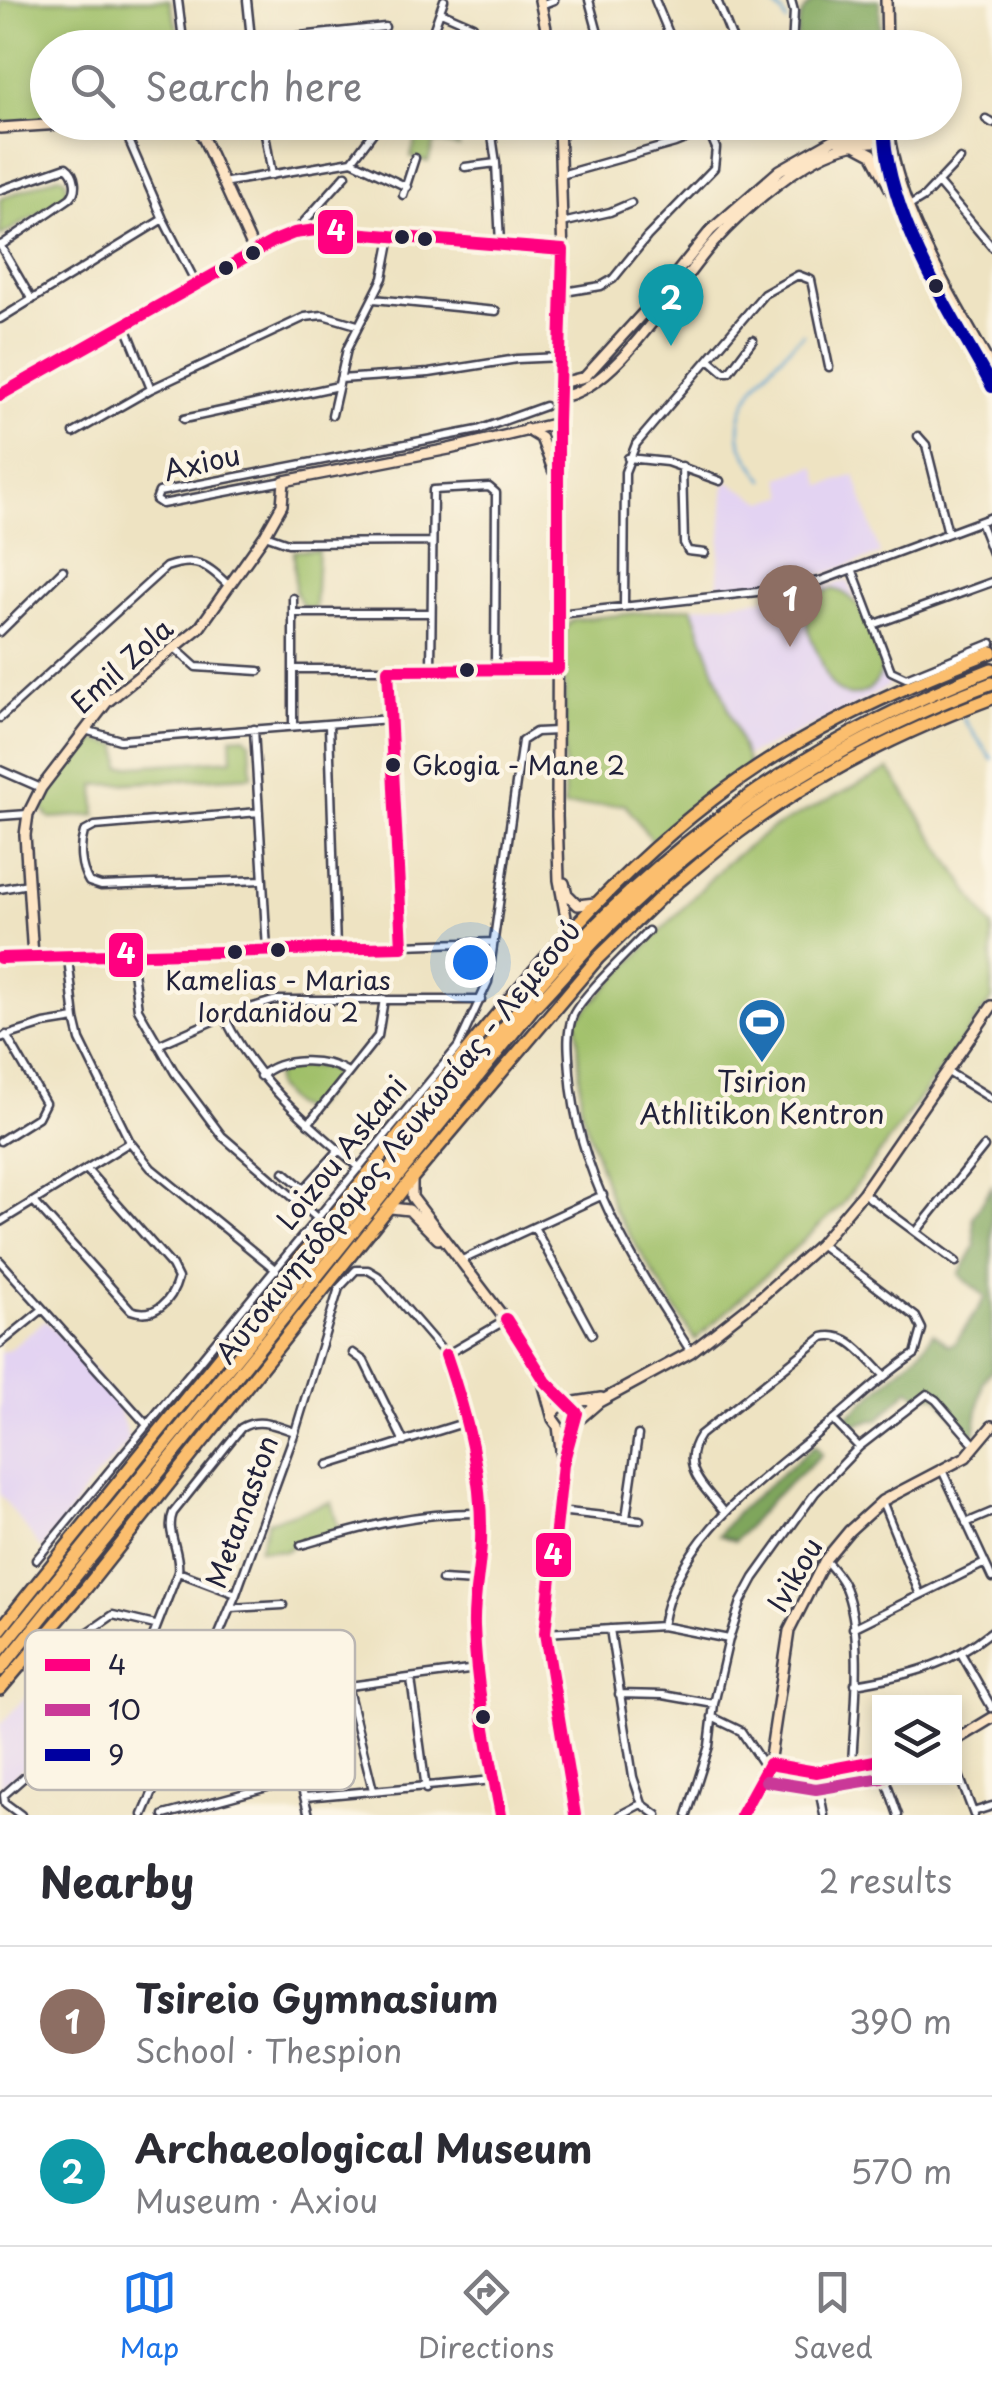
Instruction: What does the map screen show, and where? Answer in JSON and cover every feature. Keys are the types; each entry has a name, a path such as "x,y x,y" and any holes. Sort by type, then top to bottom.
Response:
{"highway":[{"path":"574,936 599,902 715,797 812,736 916,682 992,652"},
{"name":"Αυτοκινητόδρομος Λευκωσίας - Λεμεσού","path":"171,1438 574,936 724,811 818,749 925,695 992,669"},
{"name":"Αυτοκινητόδρομος Λευκωσίας - Λεμεσού","path":"165,1467 417,1152 606,929 731,821 825,759 931,705 992,683"},
{"path":"557,984 740,832 833,771 936,719 992,698"},
{"path":"0,1630 501,1010 674,831"},
{"path":"51,1630 412,1178 598,958 669,889"},
{"path":"75,1535 171,1438"},
{"path":"0,1650 171,1438"},
{"path":"86,1588 165,1467"},
{"path":"33,1630 165,1467"},
{"path":"0,1670 25,1639"},
{"path":"0,1690 25,1660"}],"street":[{"path":"178,0 182,30"},
{"path":"247,0 250,30"},
{"path":"434,30 444,0"},
{"path":"546,30 541,2 554,0"},
{"path":"589,0 597,30"},
{"path":"716,0 728,30"},
{"path":"792,0 793,30"},
{"path":"886,0 887,30"},
{"path":"658,1 668,30"},
{"path":"441,12 473,30"},
{"path":"356,30 386,26"},
{"path":"0,128 30,126"},
{"path":"129,140 197,285"},
{"path":"203,140 255,253"},
{"path":"265,140 272,174"},
{"path":"352,161 367,140"},
{"path":"493,140 500,244"},
{"path":"559,140 564,292 558,423 558,880 574,936"},
{"path":"561,176 682,140"},
{"path":"564,292 602,286 613,278 714,168 718,158 713,140"},
{"path":"560,397 580,393 617,363 714,242 754,204 817,160 854,140"},
{"path":"561,383 585,377 654,301 710,230 751,192 815,148 854,140 872,154 904,206 992,369"},
{"path":"887,140 904,206 957,323 992,387"},
{"path":"221,183 352,161 405,191 415,158"},
{"path":"904,206 938,183 960,159"},
{"path":"464,167 496,163"},
{"path":"0,190 66,167 72,171 75,193 0,245 32,300"},
{"path":"294,233 346,176"},
{"path":"938,183 992,247"},
{"path":"562,223 631,204"},
{"path":"0,319 163,219"},
{"path":"0,395 294,233 316,230 563,250"},
{"path":"332,415 347,350 374,299 391,237"},
{"path":"624,606 628,458 764,294 798,275 811,280 829,367"},
{"path":"374,299 496,310"},
{"path":"74,433 151,389 305,318 322,316 357,325"},
{"path":"125,324 151,389"},
{"path":"708,358 724,372 730,372 754,340"},
{"path":"184,419 339,382 516,359 561,358"},
{"name":"Axiou","path":"546,406 478,430 159,492 156,500 162,504 479,443 526,428 558,423"},
{"path":"526,428 538,434 545,444 558,484"},
{"path":"918,436 926,445 948,534"},
{"path":"398,446 400,458"},
{"path":"628,458 682,466 720,482"},
{"path":"682,466 684,543 688,551 705,553"},
{"name":"Emil Zola","path":"33,958 24,835 28,814 41,788 107,702 200,627 282,505 284,480"},
{"path":"430,670 433,490 494,488 495,670"},
{"path":"559,614 757,592 820,581 992,517"},
{"path":"980,522 992,553"},
{"path":"264,535 288,543 431,542"},
{"path":"0,718 166,567 184,560 208,565 230,586"},
{"path":"0,632 63,570"},
{"path":"853,571 891,671 897,676 906,678 992,644"},
{"path":"873,625 992,582"},
{"path":"293,598 293,726"},
{"path":"296,613 430,613"},
{"path":"174,647 196,667 259,671"},
{"path":"294,669 558,669"},
{"path":"388,670 402,947"},
{"path":"84,730 120,740 390,719"},
{"path":"329,724 336,949"},
{"path":"254,730 266,950"},
{"name":"Loizou Askani","path":"36,1560 458,1047 481,1000 494,942 522,741 536,732 558,731"},
{"path":"0,770 41,788"},
{"path":"259,812 96,826 84,832 80,844 84,873 89,882 101,886 263,880"},
{"path":"0,816 28,814"},
{"path":"559,866 578,905 599,902"},
{"path":"0,888 28,884"},
{"path":"648,932 575,1010 568,1039 573,1103 590,1164 626,1248 691,1352"},
{"path":"0,958 494,942"},
{"path":"131,956 138,1009 174,1073 222,1136 317,1218"},
{"path":"68,958 80,1040 130,1142 151,1168 276,1270"},
{"path":"308,1124 378,1036 384,999"},
{"path":"158,1045 224,1016 276,1000 481,1000"},
{"path":"558,1426 566,1428 609,1396 691,1352 820,1244 864,1194 992,1006"},
{"path":"224,1016 239,1047 260,1076 360,1168"},
{"path":"0,1141 44,1110 44,1103 3,1036 75,1019"},
{"path":"260,1076 280,1064 298,1063 325,1062 348,1072"},
{"path":"948,1072 992,1099"},
{"path":"0,1222 130,1142"},
{"path":"916,1232 984,1146"},
{"path":"295,1199 338,1150"},
{"path":"34,1203 131,1310 154,1313 175,1291 178,1278 172,1266 88,1170"},
{"path":"284,1172 304,1190"},
{"path":"412,1178 412,1198 506,1319 542,1375 576,1410 563,1464 545,1633 575,1815"},
{"path":"459,1262 603,1194"},
{"path":"864,1194 956,1262"},
{"path":"391,1208 409,1210 451,1252"},
{"path":"534,1227 592,1334"},
{"path":"662,1626 675,1580 724,1512 884,1374 915,1354 922,1329 916,1317 820,1244"},
{"path":"0,1261 147,1425"},
{"name":"Metanaston","path":"222,1630 294,1432 339,1288 348,1276 356,1270 368,1270 378,1276 446,1355"},
{"path":"0,1344 43,1309"},
{"path":"500,1815 476,1669 480,1477 470,1421 446,1355 506,1319"},
{"path":"724,1512 694,1474 689,1461 700,1435 823,1338 834,1334 846,1338 884,1374"},
{"path":"352,1353 364,1362 404,1442"},
{"path":"542,1375 558,1426 563,1464"},
{"path":"686,1815 700,1780 728,1639 741,1602 815,1493 859,1447 927,1394 976,1446"},
{"path":"553,1413 557,1406 609,1396"},
{"path":"834,1420 859,1447"},
{"path":"328,1465 470,1421"},
{"path":"154,1630 178,1572 170,1520 241,1428 250,1422 264,1422 294,1432"},
{"name":"Ivikou","path":"741,1815 768,1766 789,1631 825,1560 849,1530 882,1501 966,1457 992,1426"},
{"path":"626,1518 638,1435"},
{"path":"941,1469 992,1578"},
{"path":"882,1501 920,1595"},
{"path":"558,1510 640,1520"},
{"path":"966,1523 992,1512"},
{"path":"301,1544 401,1517 481,1513"},
{"path":"825,1560 848,1594 853,1628 852,1766"},
{"path":"853,1628 985,1563"},
{"path":"178,1572 236,1594"},
{"path":"442,1580 476,1582"},
{"path":"231,1608 283,1606"},
{"path":"91,1630 113,1615 156,1625"},
{"path":"545,1633 662,1626 728,1639"},
{"path":"610,1629 633,1777 642,1804 657,1815"},
{"path":"855,1684 895,1678 962,1654 992,1631"},
{"path":"962,1654 992,1708"},
{"path":"355,1685 476,1669"},
{"path":"411,1678 426,1789"},
{"path":"620,1694 663,1695 714,1704"},
{"path":"355,1712 373,1790"},
{"path":"712,1717 741,1731 768,1766 816,1772 872,1762"},
{"path":"962,1736 992,1718"},
{"path":"816,1772 824,1815"},
{"path":"21,1815 5,1803 4,1795 25,1776"},
{"path":"305,1797 494,1780"},
{"path":"962,1784 973,1814 992,1806"},
{"path":"887,1785 898,1815"},
{"name":"Metanaston","path":"144,1815 155,1790"},
{"path":"164,1815 257,1790"},
{"path":"302,1790 308,1815"},
{"path":"620,1815 642,1804"}],"shaded area":[{"path":"815,466 822,486 855,475 880,554 825,574 717,591 725,480 764,502 786,495 780,478"},
{"path":"848,581 889,686 848,710 744,757 692,607 761,599"},
{"path":"45,1320 116,1398 129,1441 92,1482 42,1550 0,1494 0,1353"},
{"path":"25,1697 25,1767 0,1787 0,1725"}],"green space":[{"path":"0,0 169,0 178,30 30,30 30,124 0,126"},
{"path":"816,0 880,0 880,30 798,30"},
{"path":"416,140 458,140 459,147 434,142 428,162 411,157"},
{"path":"58,176 65,178 69,196 0,236 0,199"},
{"path":"318,550 315,608 304,608 295,591 294,551"},
{"path":"832,589 860,608 882,666 877,681 858,695 843,694 831,684 808,630 807,611 811,602"},
{"path":"692,607 749,766 653,842 625,804 564,807 565,629 572,620"},
{"path":"245,736 250,741 252,776 95,785 96,815 50,818 41,808 85,739 119,745 121,767 232,759 231,737"},
{"name":"Tsirion Athlitikon Kentron","path":"889,769 992,927 992,999 841,1206 695,1340 614,1210 581,1109 577,1019 724,865 771,829"},
{"path":"322,1066 332,1071 334,1082 312,1107 303,1110 292,1105 275,1086 275,1076 286,1068"},
{"path":"992,1186 992,1369 983,1382 974,1434 968,1434 937,1396 917,1395 909,1389 879,1419 850,1425 845,1419 919,1353 933,1333 949,1345 955,1343 986,1297 959,1275 975,1246 973,1217"},
{"path":"815,1445 822,1454 773,1498 735,1541 719,1535 737,1512"},
{"path":"331,1502 339,1531 297,1542 286,1551 259,1549 268,1521"}],"waterway":[{"path":"768,0 787,22"},
{"path":"764,480 741,444 743,408 759,380 803,334"},
{"path":"963,718 992,759"}],"transit line":[{"name":"9","path":"886,140 895,191 907,225 939,293 992,387"},
{"name":"4","path":"0,395 294,233 316,230 563,250"},
{"name":"4","path":"558,669 563,250"},
{"name":"4","path":"388,670 558,669"},
{"name":"4","path":"388,670 402,947"},
{"name":"4","path":"0,958 402,947"},
{"name":"4","path":"506,1319 546,1382 577,1413 563,1464 545,1633 575,1815"},
{"name":"4","path":"446,1355 467,1424 479,1494 481,1542 475,1650 501,1815"},
{"name":"4","path":"741,1815 769,1764 816,1772 872,1762"},
{"name":"10","path":"766,1781 816,1789 872,1780"}],"place":[{"name":"Archaeological Museum","path":"671,346"},
{"name":"Tsireio Gymnasium","path":"790,647"},
{"name":"Gkogia - Mane 2","path":"393,765"},
{"name":"Kamelias - Marias Iordanidou 2","path":"278,950"},
{"name":"Tsirion Athlitikon Kentron","path":"762,1064"}]}
